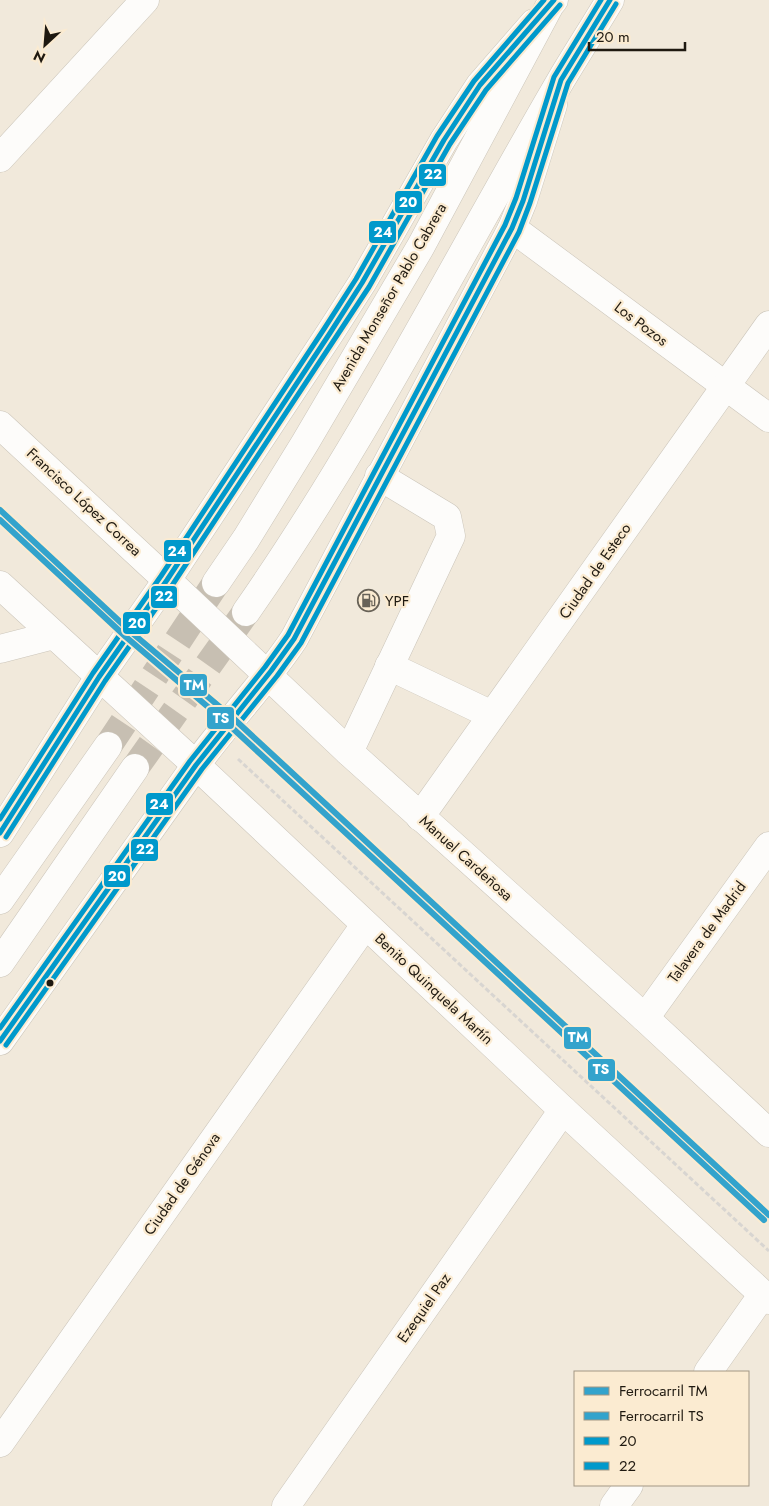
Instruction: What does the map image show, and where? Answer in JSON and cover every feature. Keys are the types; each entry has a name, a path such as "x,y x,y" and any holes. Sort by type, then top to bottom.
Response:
{"street":[{"path":"0,158 145,0"},
{"path":"246,612 271,576 377,404 561,80 610,0"},
{"name":"Avenida Monseñor Pablo Cabrera","path":"0,833 99,677 167,580 336,325 444,140 480,85 552,2"},
{"name":"Avenida Monseñor Pablo Cabrera","path":"216,583 246,539 305,443 421,246 552,2"},
{"path":"0,1041 196,765 294,638 512,228 523,201 561,80"},
{"name":"Los Pozos","path":"512,228 769,418"},
{"name":"Ciudad de Esteco","path":"420,817 769,325"},
{"name":"Francisco López Correa","path":"0,425 167,580"},
{"path":"349,752 451,536 447,517 379,476"},
{"name":"Manuel Cardeñosa","path":"167,580 349,752 645,1018 769,1133"},
{"path":"0,585 99,677"},
{"path":"0,649 54,635"},
{"path":"389,666 492,715"},
{"name":"Benito Quinquela Martín","path":"99,677 196,765 563,1110 766,1297"},
{"path":"0,900 108,746"},
{"path":"0,963 135,768"},
{"name":"Talavera de Madrid","path":"645,1018 769,846"},
{"name":"Ciudad de Génova","path":"0,1443 365,925"},
{"name":"Ezequiel Paz","path":"286,1506 563,1110"},
{"path":"709,1371 766,1297"},
{"path":"614,1506 628,1486"}],"path":[{"path":"216,738 769,1251"}],"tunnel":[{"path":"108,746 216,583"},
{"path":"135,768 246,612"}],"rail line":[{"name":"TM","path":"0,510 131,632 233,718 769,1215"},
{"name":"TS","path":"0,520 126,637 228,724 764,1220"}],"transit line":[{"name":"24","path":"0,819 93,673 161,576 356,279 437,136 474,81 544,0"},
{"name":"20","path":"0,833 99,677 167,580 330,333 362,283 444,140 480,85 554,0"},
{"name":"24","path":"0,1028 190,761 288,635 505,225 516,198 554,77 601,0"},
{"name":"20","path":"0,1041 196,765 294,639 512,228 523,201 561,80 610,0"},
{"name":"22","path":"6,1045 202,769 277,676 301,643 519,232 568,83 616,4"},
{"name":"22","path":"6,837 105,681 173,584 369,287 450,144 486,90 560,5"}],"place":[{"name":"YPF","path":"369,601"}]}
